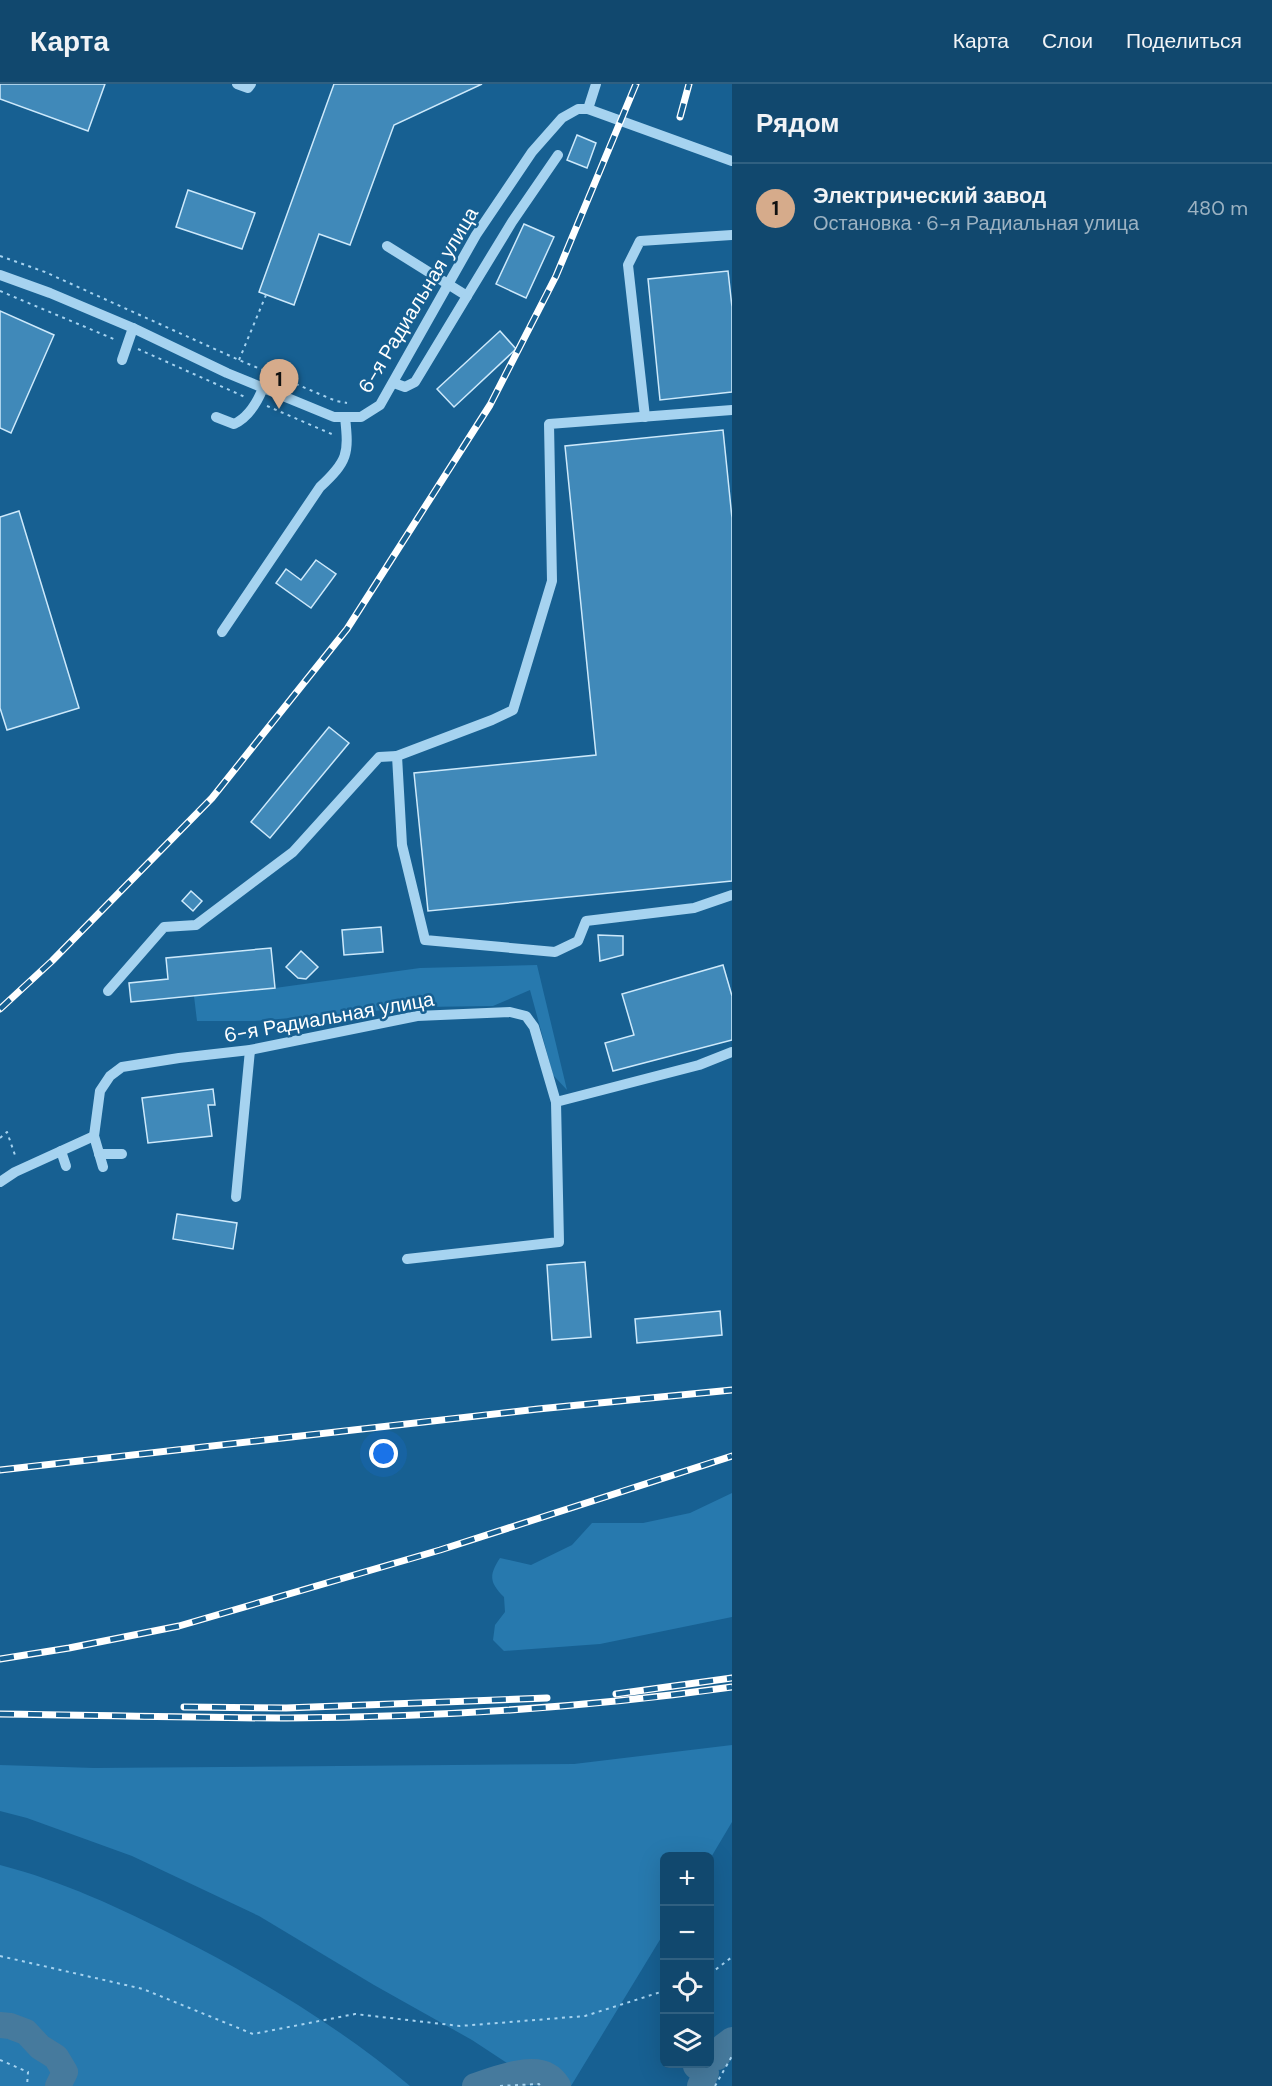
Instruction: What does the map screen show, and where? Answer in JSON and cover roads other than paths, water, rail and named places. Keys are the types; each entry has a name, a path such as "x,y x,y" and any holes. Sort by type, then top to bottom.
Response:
{"street":[{"path":"237,84 248,88 251,84"},
{"path":"596,84 588,109 732,161"},
{"name":"6-я Радиальная улица","path":"0,275 133,328 263,388 334,417 362,417 380,405 476,235 532,152 562,118 578,109 588,109"},
{"path":"394,383 405,387 415,382 512,222 558,155"},
{"path":"645,417 628,265 640,241 732,235"},
{"path":"387,246 467,296"},
{"path":"122,360 133,328"},
{"path":"216,417 234,424 242,420 258,402 263,388"},
{"path":"108,991 164,927 196,925 293,852 379,757 397,756 513,710 552,581 549,424 732,410"},
{"path":"222,632 320,487 334,473 347,454 345,417"},
{"path":"397,756 402,845 425,940 555,952 579,941 586,921 694,908 732,896"},
{"name":"6-я Радиальная улица","path":"94,1136 100,1091 110,1076 122,1067 250,1050 417,1016 510,1012 526,1016 534,1027 556,1102 559,1242 407,1259"},
{"path":"236,1197 250,1050"},
{"path":"556,1102 699,1065 732,1052"},
{"path":"0,1182 20,1170 94,1136 103,1167"},
{"path":"61,1151 66,1166"},
{"path":"99,1154 122,1154"}],"waterway":[{"path":"0,2025 26,2032 40,2047 56,2057 65,2072 58,2086"},
{"path":"714,2057 717,2057 724,2046 732,2040"},
{"path":"699,2068 706,2073 700,2086"},
{"path":"475,2086 502,2077 532,2072 548,2076 558,2086"}],"railway":[{"path":"0,1009 52,961 212,798 347,629 490,405 556,276 636,84"},
{"path":"680,117 689,84"},
{"path":"0,1470 538,1409 732,1390"},
{"path":"0,1659 179,1626 440,1550 732,1456"},
{"path":"616,1694 732,1678"},
{"path":"0,1714 251,1718 399,1716 566,1706 732,1687"},
{"path":"184,1707 286,1708 547,1698"}],"place":[{"name":"Электрический завод","path":"279,409"}]}
